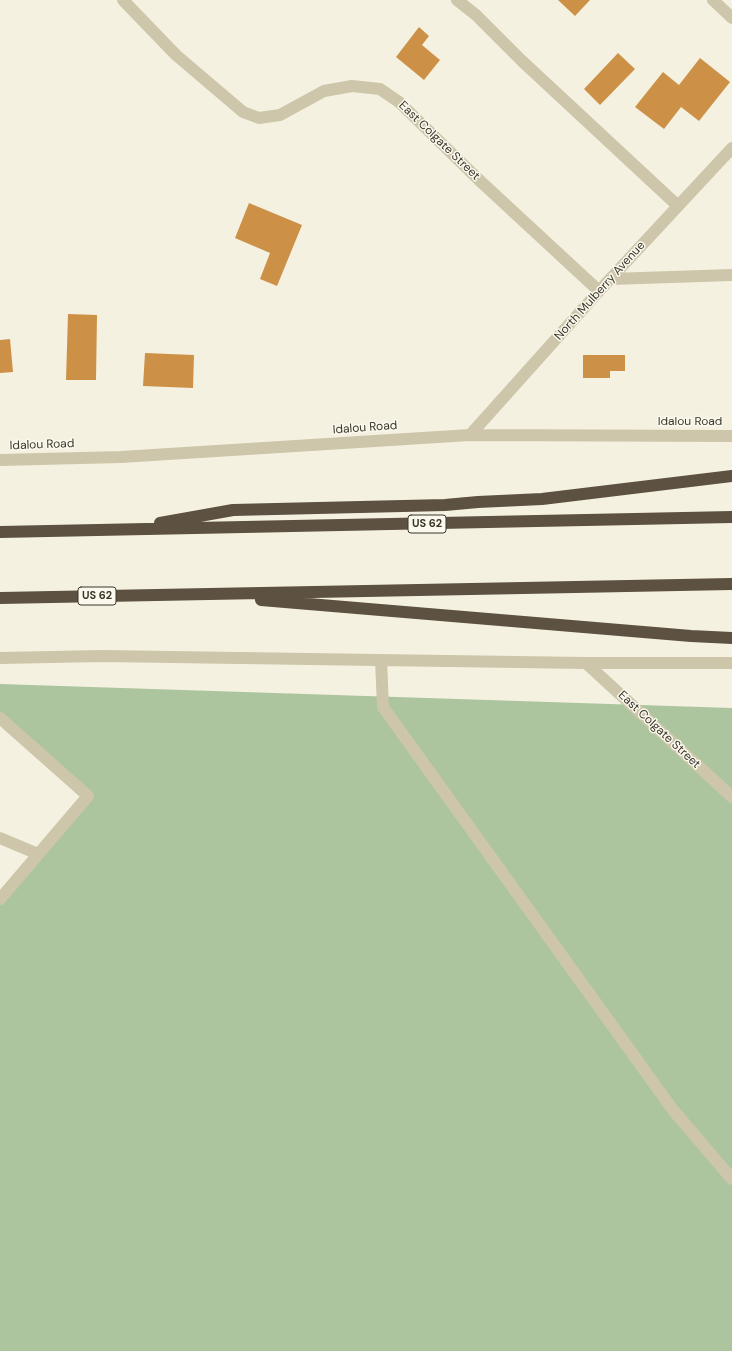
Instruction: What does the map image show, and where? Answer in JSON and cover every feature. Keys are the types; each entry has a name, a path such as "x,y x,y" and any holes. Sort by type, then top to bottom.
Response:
{"highway":[{"path":"123,530 233,510 445,505 542,499 732,476"},
{"name":"US 62","path":"0,532 732,517"},
{"name":"US 62","path":"0,598 732,584"},
{"path":"194,594 691,636 732,638"}],"street":[{"name":"East Colgate Street","path":"123,0 176,55 243,112 259,118 280,115 324,91 352,86 380,89 400,102 478,179 599,291"},
{"path":"457,0 476,15 522,61 678,206"},
{"path":"713,0 732,18"},
{"name":"North Mulberry Avenue","path":"470,435 599,291 732,148"},
{"path":"611,279 732,275"},
{"name":"Idalou Road","path":"0,460 121,456 470,435 732,436"},
{"path":"0,658 102,656 586,663 732,663"},
{"path":"381,660 383,708 673,1110 732,1179"},
{"name":"East Colgate Street","path":"586,663 732,797"},
{"path":"0,718 88,796 0,899"},
{"path":"0,838 38,854"}],"green space":[{"path":"0,684 732,708 732,1351 0,1351 0,897 88,796 0,718"}],"building":[{"path":"558,0 590,0 575,16"},
{"path":"419,27 429,36 422,45 440,60 424,80 396,57"},
{"path":"618,53 635,69 600,105 584,89"},
{"path":"700,58 730,82 699,121 681,107 664,129 635,107 663,72 679,85"},
{"path":"249,203 302,225 277,286 260,279 270,253 235,238"},
{"path":"68,314 97,315 96,380 66,380"},
{"path":"10,339 13,372 0,373 0,340"},
{"path":"145,353 194,355 193,388 143,386"},
{"path":"583,355 625,355 625,371 610,371 610,378 583,378"}]}
